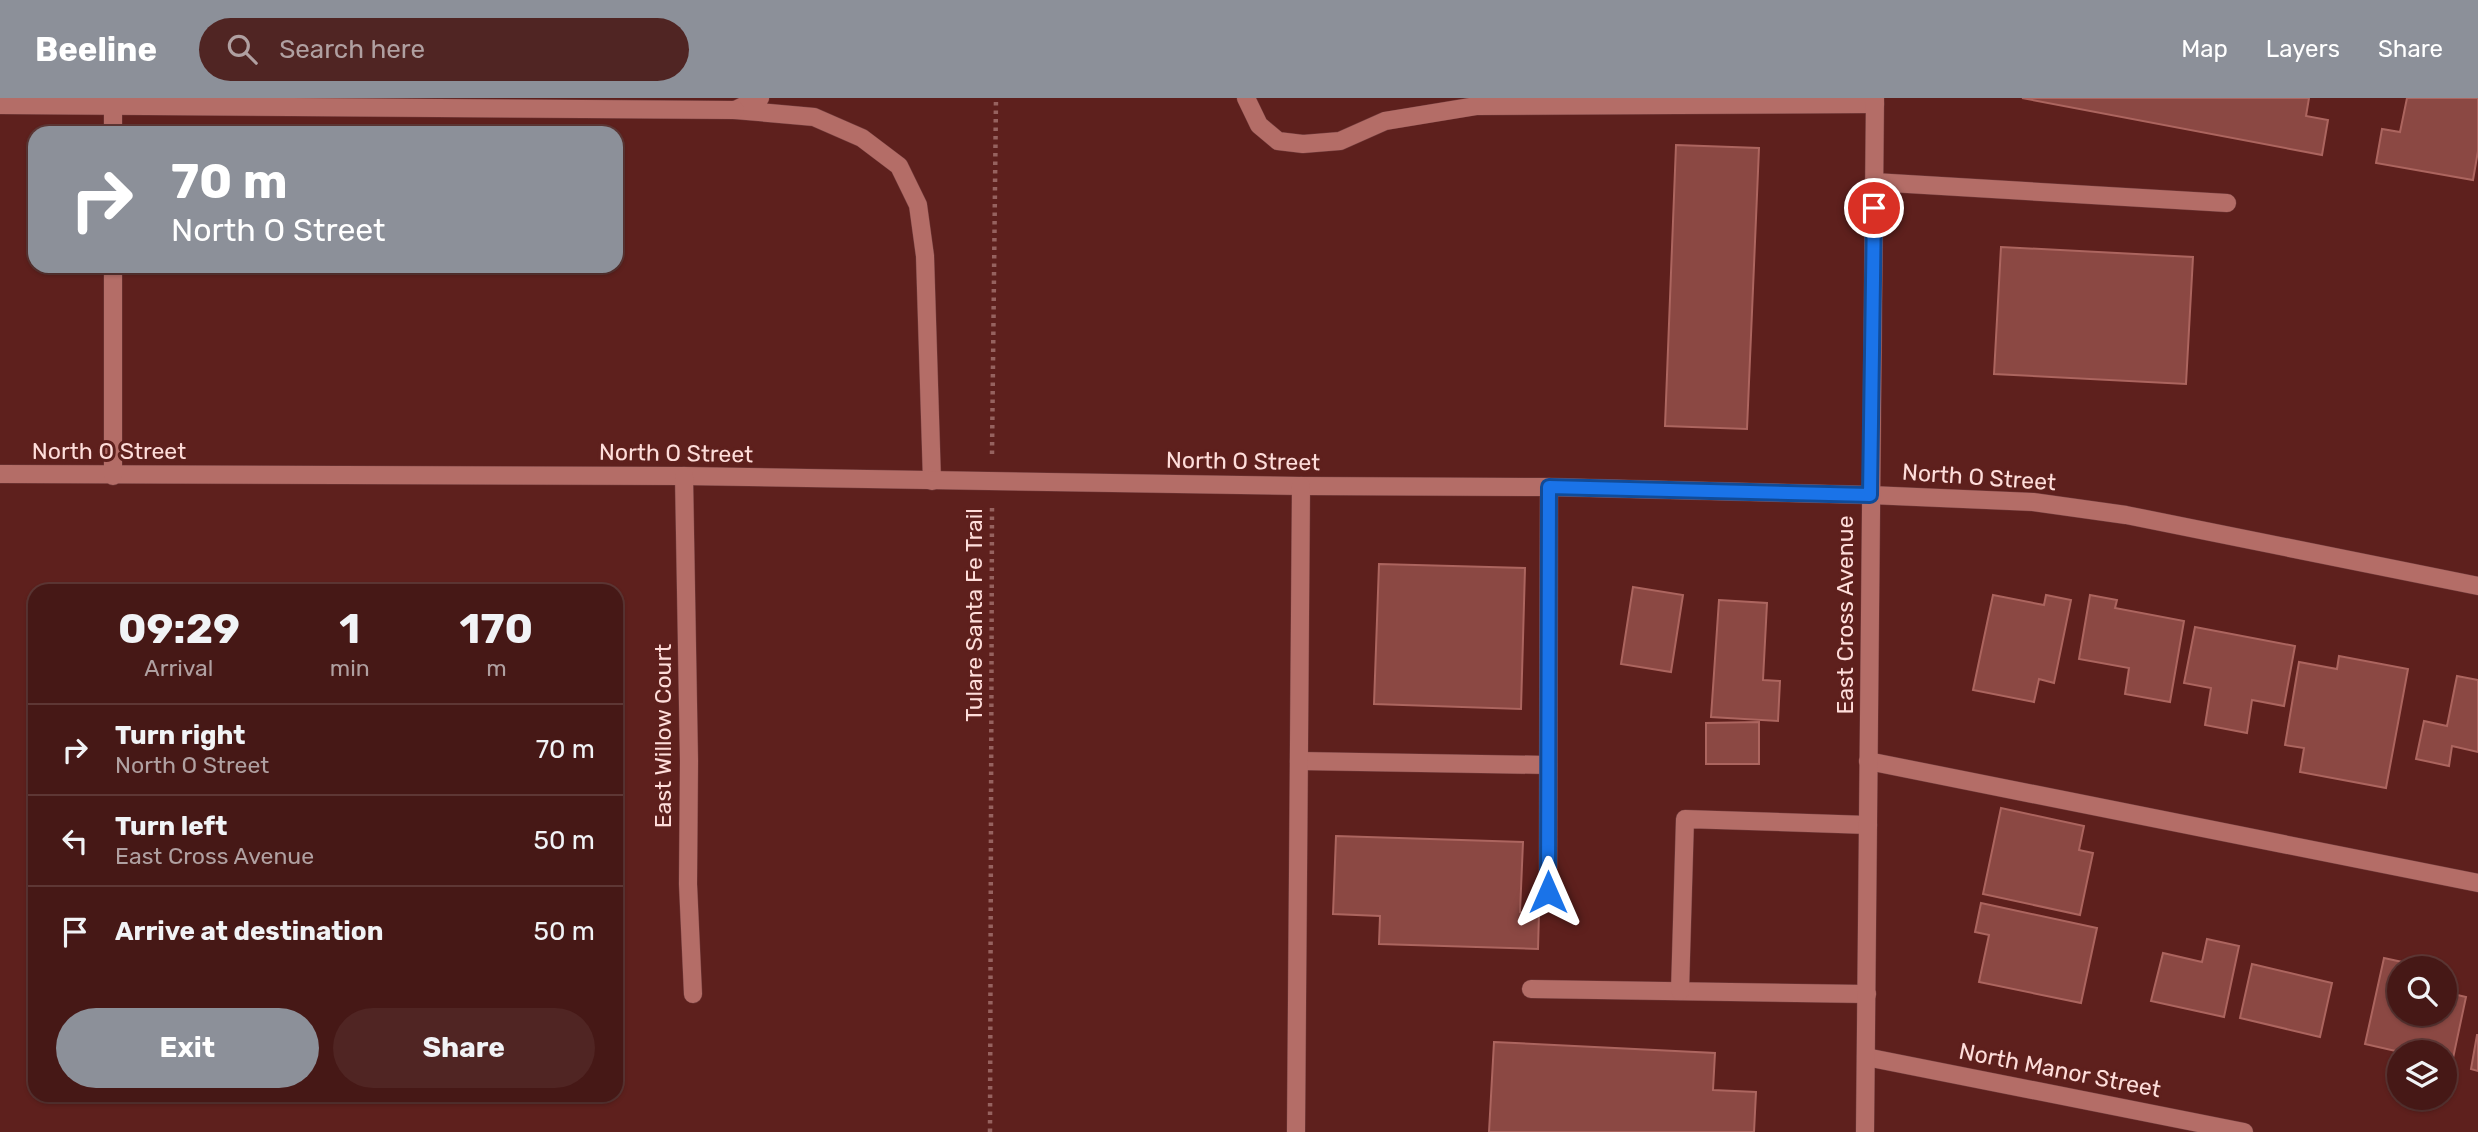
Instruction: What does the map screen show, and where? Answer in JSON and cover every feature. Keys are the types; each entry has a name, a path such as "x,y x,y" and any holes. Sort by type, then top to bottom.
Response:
{"street":[{"path":"735,110 760,98"},
{"path":"1246,98 1259,125 1278,141 1303,145 1340,141 1385,121 1476,106 1875,101"},
{"name":"East Cross Avenue","path":"1865,1132 1875,101"},
{"path":"113,102 113,126"},
{"path":"0,106 113,102 735,110 814,117 862,138 899,166 918,205 925,256 932,481"},
{"path":"1874,182 2227,203"},
{"path":"113,273 113,476"},
{"name":"North O Street","path":"0,474 684,477 1549,487 2033,502 2126,515 2478,586"},
{"name":"East Willow Court","path":"684,477 689,761 688,884 693,994"},
{"path":"1296,1132 1301,486"},
{"path":"1548,892 1549,487"},
{"path":"1299,761 1548,765"},
{"path":"1868,761 2478,883"},
{"path":"1680,991 1685,819 1868,824"},
{"path":"1531,989 1867,994"},
{"name":"North Manor Street","path":"1866,1057 2244,1132"}],"path":[{"name":"Tulare Santa Fe Trail","path":"990,1132 996,98"}],"building":[{"path":"2022,98 2309,98 2306,116 2328,120 2322,155"},
{"path":"2407,98 2478,98 2478,151 2473,180 2376,163 2382,129 2400,132"},
{"path":"1676,145 1759,148 1747,429 1665,426"},
{"path":"2001,247 2193,257 2186,384 1994,374"},
{"path":"1379,564 1525,568 1521,709 1374,704"},
{"path":"1633,587 1683,595 1671,672 1621,664"},
{"path":"1993,595 2044,605 2046,595 2071,600 2054,683 2039,679 2034,702 1973,690"},
{"path":"2090,595 2117,600 2115,608 2184,621 2170,702 2125,694 2129,668 2079,659"},
{"path":"1719,600 1767,603 1763,680 1780,681 1778,721 1711,717"},
{"path":"2195,627 2295,646 2284,706 2252,700 2247,733 2205,725 2211,688 2184,683"},
{"path":"2339,656 2408,669 2386,788 2300,772 2304,748 2285,745 2299,662 2337,669"},
{"path":"2457,676 2478,680 2478,752 2452,746 2449,766 2416,759 2424,721 2447,726"},
{"path":"1759,722 1759,764 1706,764 1706,723"},
{"path":"2001,808 2084,826 2079,850 2093,853 2080,915 1983,894"},
{"path":"1336,836 1523,842 1520,912 1539,913 1538,949 1379,944 1380,916 1333,914"},
{"path":"1981,903 2097,928 2081,1003 1979,982 1989,935 1975,932"},
{"path":"2207,939 2239,946 2224,1017 2151,1001 2163,953 2202,962"},
{"path":"2384,958 2387,959 2387,1026 2457,1026 2457,995 2466,997 2457,1040 2387,1040 2387,1049 2365,1044"},
{"path":"2252,964 2332,983 2320,1037 2240,1018"},
{"path":"2478,1035 2478,1071 2471,1069"},
{"path":"1494,1042 1715,1053 1713,1090 1756,1092 1754,1132 1489,1132"}],"route":[{"path":"1548,892 1549,487 1870,495 1874,208"}]}
